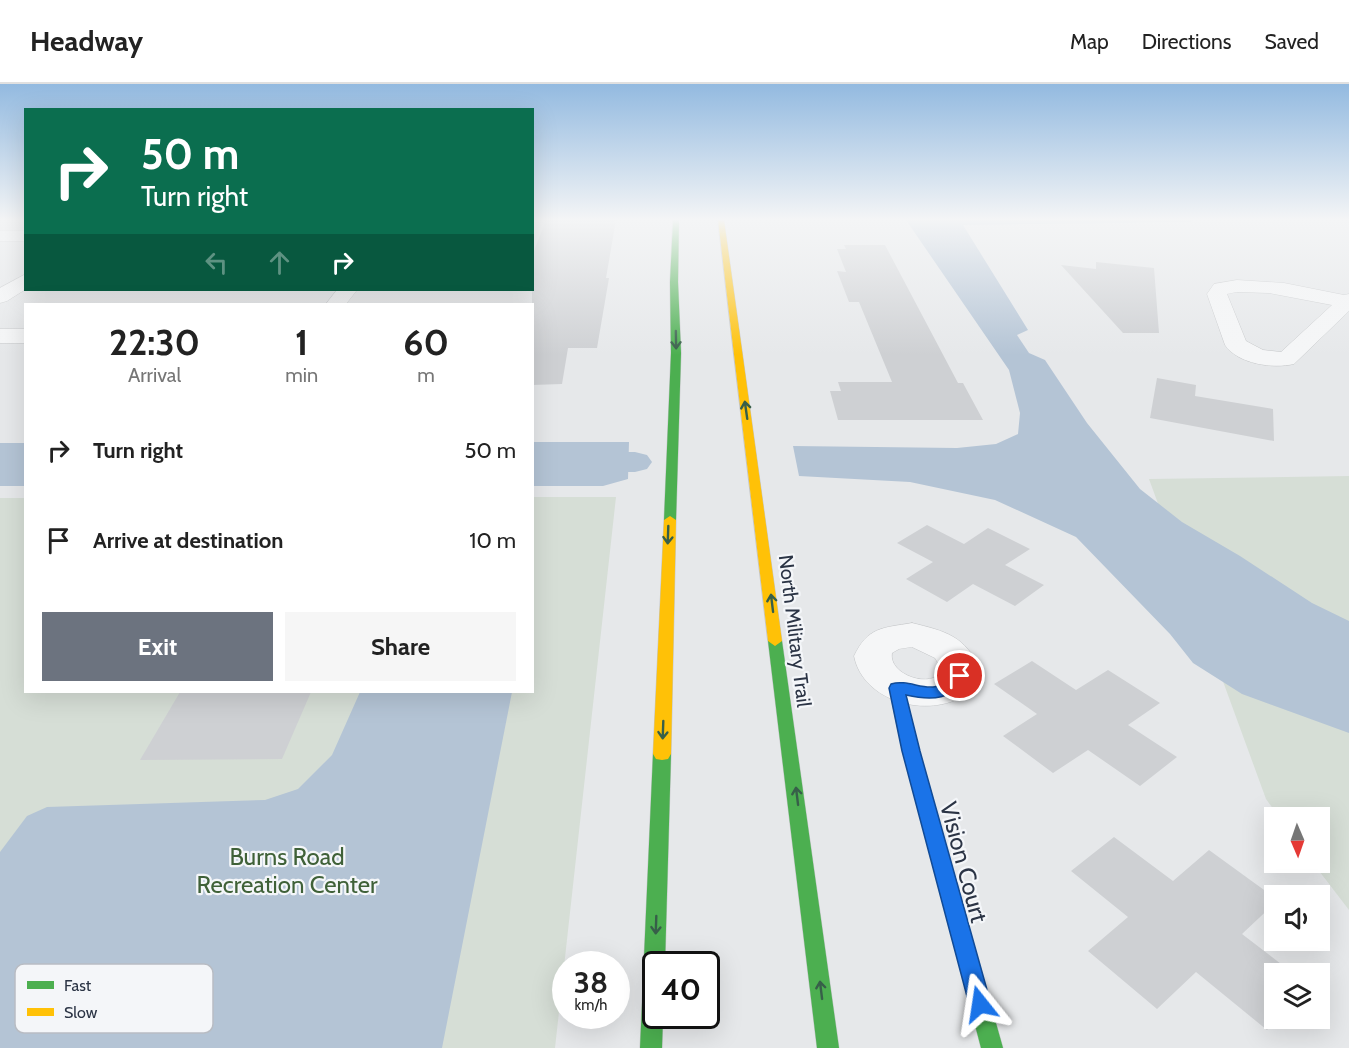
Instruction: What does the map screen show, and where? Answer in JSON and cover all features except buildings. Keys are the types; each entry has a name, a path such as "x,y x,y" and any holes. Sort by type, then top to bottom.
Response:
{"main road":[{"path":"651,1048 676,353 675,265"},
{"name":"North Military Trail","path":"727,265 828,1048"},
{"name":"Vision Court","path":"897,688 909,742 992,1048"}],"street":[{"path":"0,297 24,281"},
{"path":"1235,285 1265,286 1348,301 1286,358 1258,357 1236,345 1217,294 1221,288 1235,285"},
{"path":"337,303 346,291"},
{"path":"0,336 24,336"}],"green space":[{"path":"1349,476 1349,910 1321,873 1330,873 1330,807 1272,807 1266,799 1149,479"},
{"name":"Burns Road Recreation Center","path":"534,497 616,497 566,951 552,951 552,1029 557,1029 555,1048 0,1048 0,498 24,498 24,693 534,693"}],"water":[{"path":"937,265 988,265 1028,330 1017,335 1029,353 1045,360 1087,423 1140,489 1182,522 1240,556 1312,603 1349,621 1349,733 1242,694 1193,663 1170,634 1076,537 995,500 910,482 799,476 793,446 957,448 996,444 1018,434 1020,413 1009,370"},
{"path":"534,442 629,442 628,479 603,486 534,486"},
{"path":"0,443 24,443 24,486 0,486"},
{"path":"360,693 512,693 442,1048 0,1048 0,852 27,816 47,807 265,800 298,789 332,755"}],"waterway":[{"path":"534,462 635,462"}],"traffic: fast":[{"path":"670,520 676,353 675,265"},
{"path":"775,641 828,1048"},
{"path":"897,688 906,731 992,1048"},
{"path":"651,1048 662,754"}],"traffic: slow":[{"path":"727,265 775,641"},
{"path":"662,754 670,520"}],"route":[{"path":"960,676 954,685 943,691 922,694 897,688 911,751 980,1004"}]}
